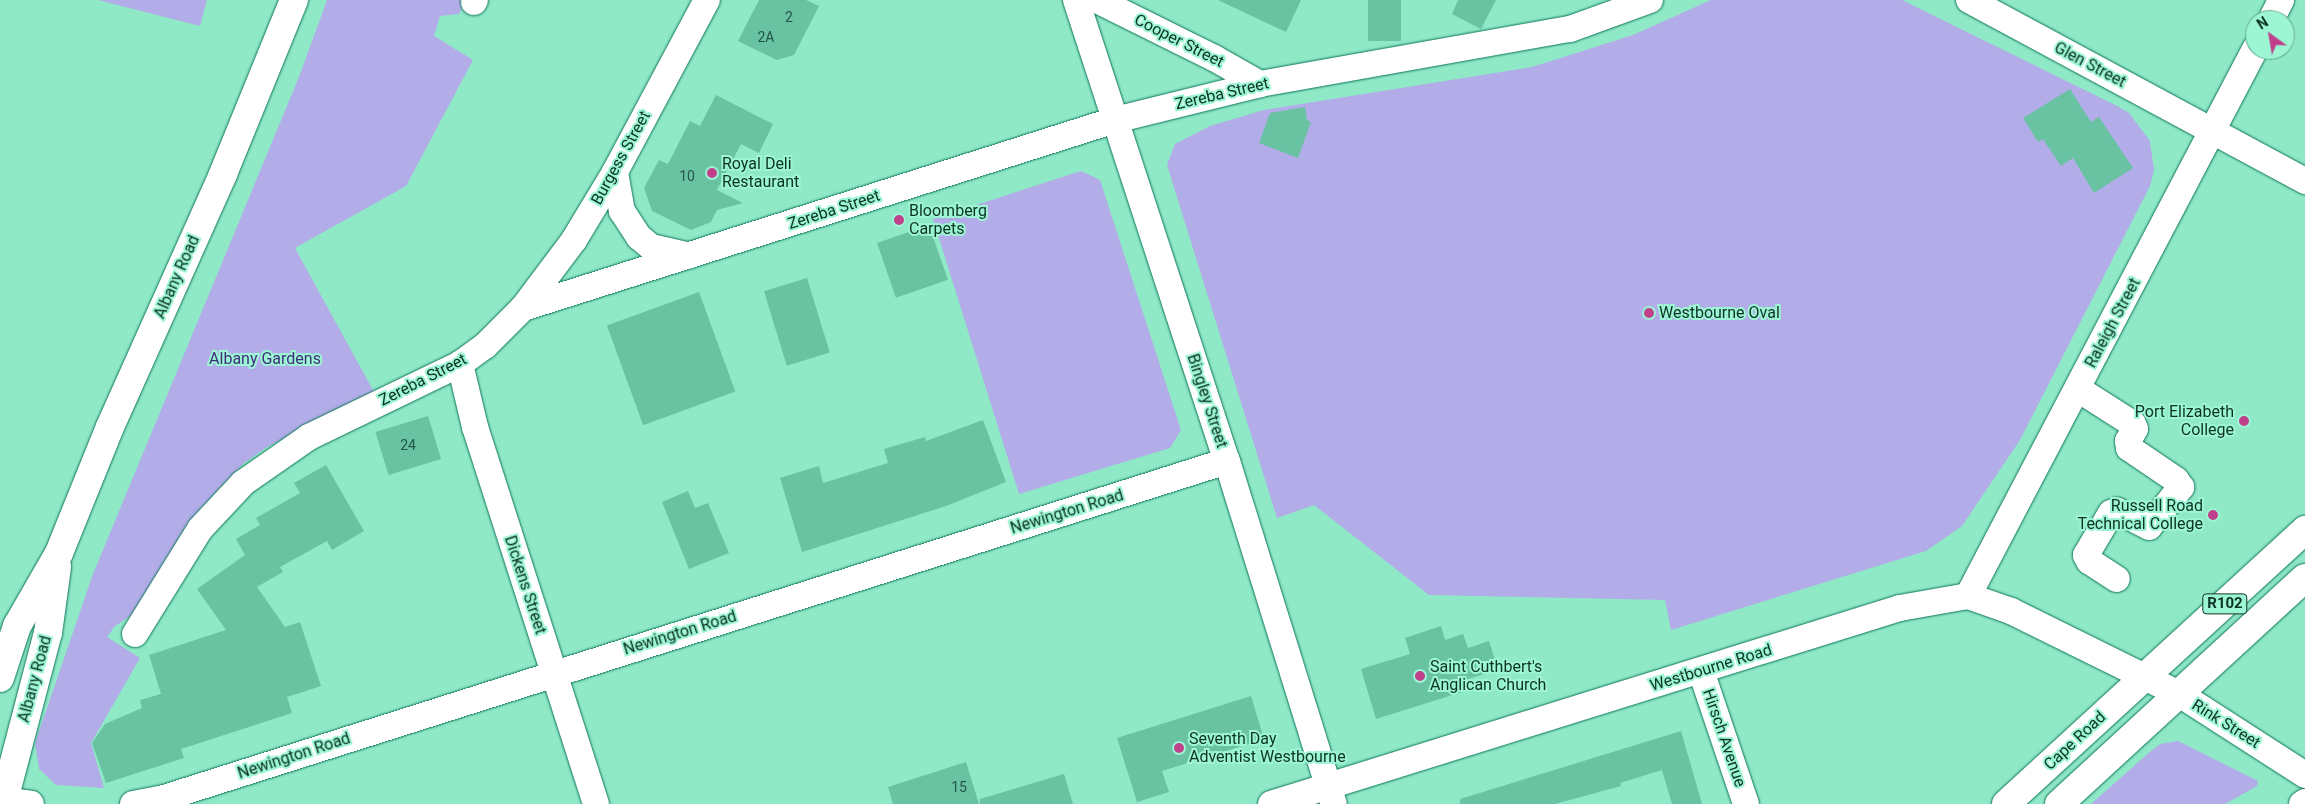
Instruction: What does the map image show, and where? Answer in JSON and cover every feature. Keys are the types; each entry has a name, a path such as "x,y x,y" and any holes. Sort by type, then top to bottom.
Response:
{"main road":[{"name":"Albany Road","path":"0,678 17,626 59,553 110,427 223,174 294,0"},
{"name":"R102","path":"2144,677 2305,530"},
{"name":"Albany Road","path":"2,802 48,633 59,553"},
{"name":"R102","path":"2059,804 2180,695 2305,578"},
{"name":"Cape Road","path":"2006,804 2144,677"}],"street":[{"name":"Burgess Street","path":"523,308 574,240 615,172 707,0"},
{"name":"Bingley Street","path":"1076,0 1227,462 1332,795"},
{"name":"Cooper Street","path":"1097,0 1214,58 1260,84"},
{"name":"Zereba Street","path":"135,634 200,529 243,483 309,437 460,364 485,346 523,308 1115,120 1260,84 1570,29 1650,0"},
{"name":"Glen Street","path":"1969,0 2212,129 2305,181"},
{"name":"Raleigh Street","path":"1968,596 2169,217 2212,129 2249,60"},
{"path":"615,172 622,211 639,237 651,247 689,256"},
{"name":"Dickens Street","path":"460,364 475,427 552,673 596,804"},
{"path":"2078,389 2133,424 2135,429 2128,441 2129,448 2176,480 2181,487 2149,527 2117,511 2112,513 2086,555 2089,561 2117,579"},
{"name":"Newington Road","path":"133,804 164,798 552,673 1227,462"},
{"name":"Westbourne Road","path":"1271,804 1332,795 1701,671 1900,608 1968,596 2011,611 2144,677"},
{"name":"Hirsch Avenue","path":"1701,671 1746,804"},
{"name":"Rink Street","path":"2144,677 2180,695 2305,775"},
{"path":"2,802 31,804"}],"green space":[{"path":"98,0 207,0 200,26"},
{"name":"Albany Gardens","path":"327,0 466,0 459,14 440,16 434,36 473,60 406,186 295,248 374,392 267,447 244,463 203,506 180,536 138,611 115,626 107,637 140,658 91,743 104,788 56,785 39,769 35,743 93,574 299,77"},
{"name":"Westbourne Oval","path":"1711,0 1902,0 2117,106 2129,113 2150,141 2154,170 2150,186 2020,440 1962,526 1926,551 1671,630 1665,600 1429,595 1314,505 1277,518 1167,165 1175,144 1210,126 1264,110 1532,67 1633,35"},
{"path":"1081,171 1100,180 1181,430 1170,448 1019,494 933,219"},
{"path":"2178,741 2258,781 2257,786 2225,804 2091,804 2160,744"}],"building":[{"path":"759,0 806,0 819,6 794,55 777,60 738,41"},
{"path":"1218,0 1301,0 1286,32"},
{"path":"1368,0 1401,0 1401,41 1368,41"},
{"path":"1458,0 1496,0 1481,29 1452,14"},
{"path":"2070,89 2091,122 2099,117 2133,168 2094,193 2073,158 2061,166 2043,139 2038,142 2023,118"},
{"path":"716,95 773,124 759,153 741,144 717,190 743,203 717,210 711,222 691,230 652,211 644,188 659,160 668,164 690,121 700,126"},
{"path":"1305,107 1307,120 1311,122 1298,158 1259,143 1270,113"},
{"path":"929,225 948,280 896,298 877,243"},
{"path":"807,278 830,353 787,366 764,291"},
{"path":"699,292 735,392 643,425 607,326"},
{"path":"428,416 441,459 389,475 375,432"},
{"path":"983,420 1006,482 946,506 802,552 780,478 819,466 823,483 888,463 884,449 925,437 926,441"},
{"path":"326,465 364,531 332,550 327,541 280,567 283,572 257,587 285,627 300,622 321,686 287,697 292,713 181,749 184,758 106,783 92,743 105,724 142,708 140,700 161,694 149,655 226,630 197,589 245,555 236,539 260,525 256,518 300,493 294,483"},
{"path":"688,491 695,508 708,503 729,553 689,569 662,502"},
{"name":"Saint Cuthbert's Anglican Church","path":"1441,626 1445,640 1463,634 1468,648 1489,641 1498,670 1458,682 1462,692 1376,719 1361,669 1410,654 1405,638"},
{"name":"Seventh Day Adventist Westbourne","path":"1251,696 1264,739 1162,771 1169,792 1137,802 1117,738"},
{"path":"1681,731 1702,804 1672,804 1662,770 1620,783 1621,786 1555,804 1460,804 1460,799"},
{"path":"966,762 979,804 893,804 888,787"},
{"path":"1064,774 1073,804 980,804 980,799"}],"place":[{"name":"Royal Deli Restaurant","path":"712,173"},
{"name":"Bloomberg Carpets","path":"899,220"},
{"name":"Westbourne Oval","path":"1649,313"},
{"name":"Port Elizabeth College","path":"2244,421"},
{"name":"Russell Road Technical College","path":"2213,515"},
{"name":"Saint Cuthbert's Anglican Church","path":"1420,676"},
{"name":"Seventh Day Adventist Westbourne","path":"1179,748"}]}
